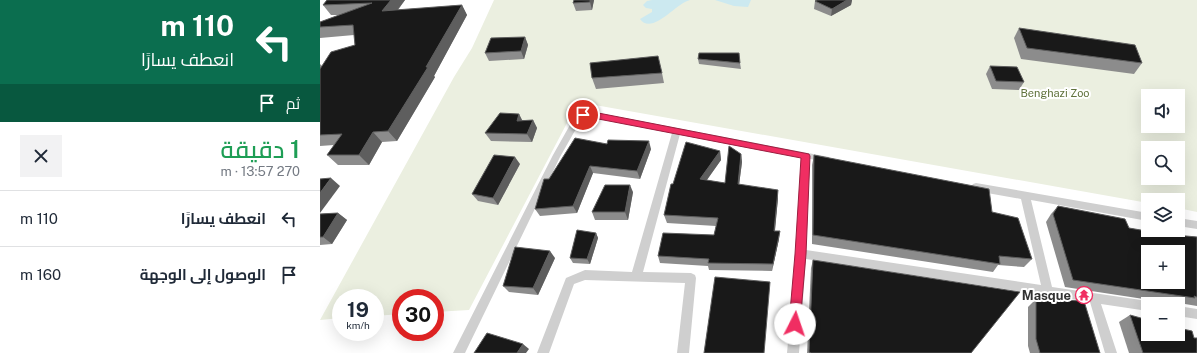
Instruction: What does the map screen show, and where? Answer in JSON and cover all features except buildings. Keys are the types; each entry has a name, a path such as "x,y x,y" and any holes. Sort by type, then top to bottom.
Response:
{"street":[{"path":"458,353 556,157 578,118 588,114 676,132 834,160"},
{"path":"636,276 676,132"},
{"path":"793,353 801,254 806,156"},
{"path":"966,185 1141,216"},
{"path":"1025,195 1048,291"},
{"path":"1185,223 1197,225"},
{"path":"801,254 1141,305"},
{"path":"543,353 570,281 585,275 691,278 683,353"},
{"path":"1094,298 1111,353"},
{"path":"1185,312 1197,314"}],"green space":[{"name":"Benghazi Zoo","path":"494,0 1197,0 1197,212 1185,209 1185,193 1141,193 1141,202 578,102 469,310 444,311 444,289 392,289 392,315 384,315 384,289 337,289 454,77 472,48"},
{"name":"Benghazi Zoo","path":"332,298 332,319 320,320"}],"water":[{"path":"690,0 684,2 657,21 651,24 645,23 640,19 652,12 652,9 646,8 643,5 647,1"},
{"path":"715,0 751,0 748,7 734,6"}],"place":[{"name":"Masque","path":"1084,295"}],"route":[{"path":"583,115 588,114 806,156 801,254 795,324"}]}
